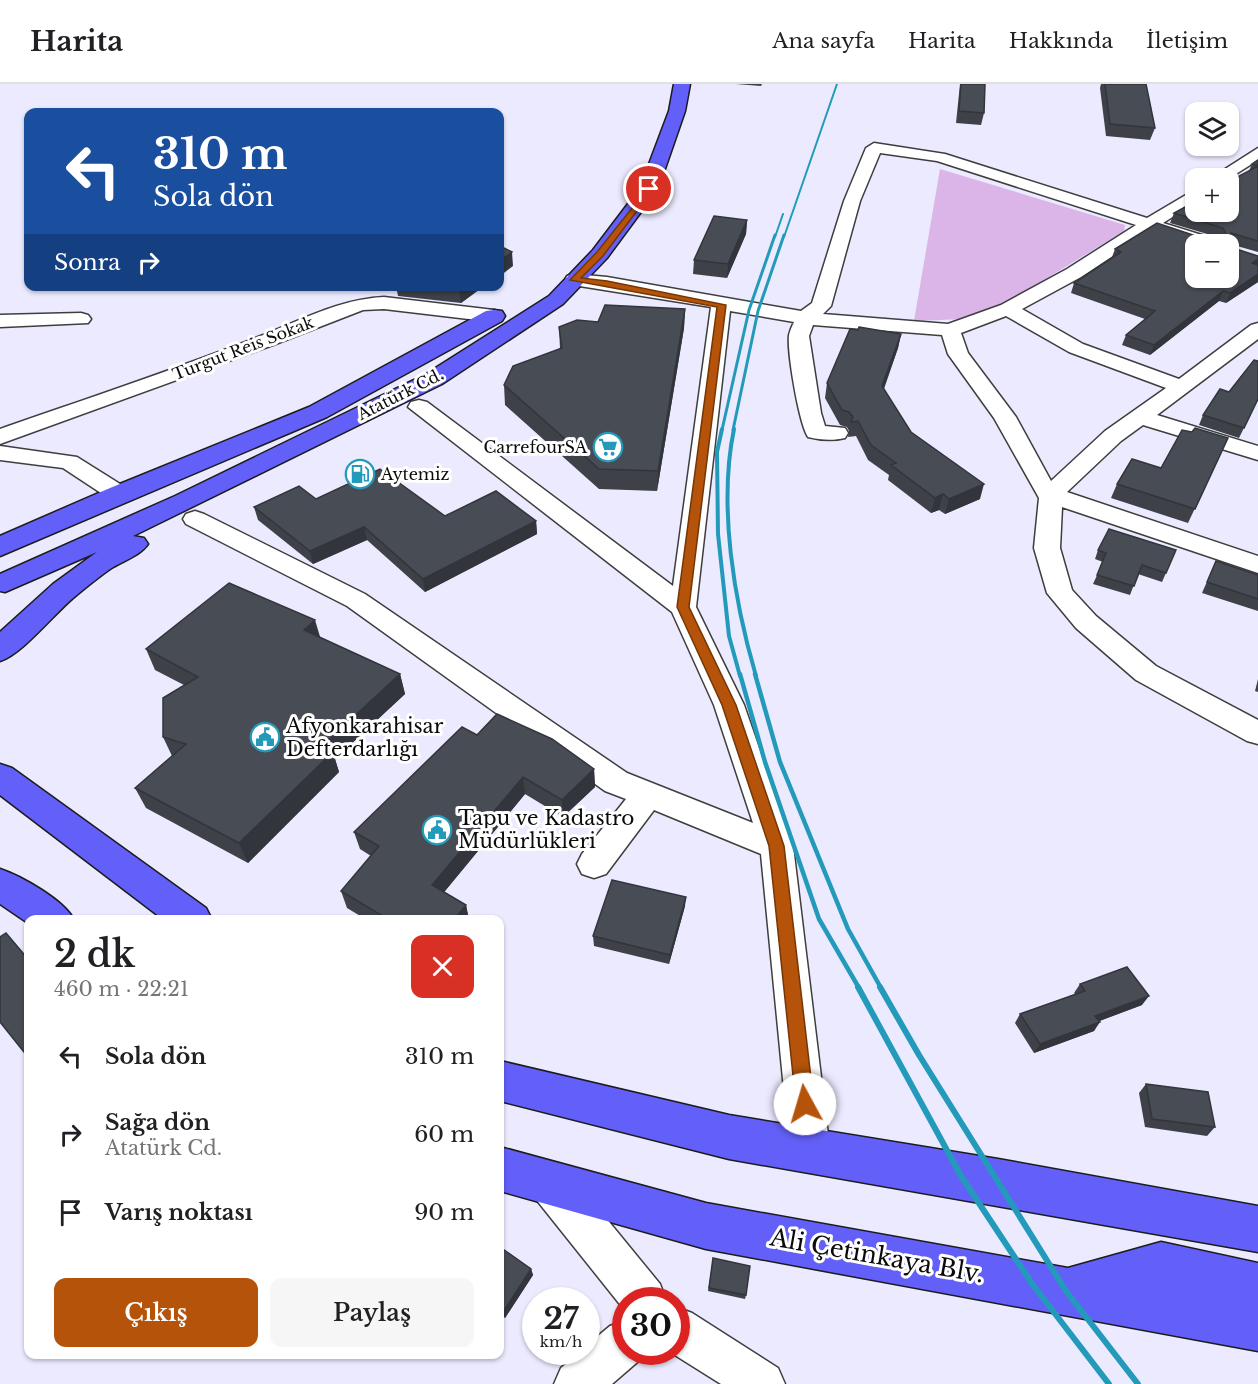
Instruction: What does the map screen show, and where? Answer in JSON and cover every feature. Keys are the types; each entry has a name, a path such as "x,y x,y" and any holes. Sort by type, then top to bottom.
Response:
{"main road":[{"name":"Atatürk Cd.","path":"566,274 600,254 649,189 677,111 682,84"},
{"name":"Atatürk Cd.","path":"2,584 447,352 494,316 534,302 556,300 566,274 590,235 625,190 649,126"},
{"name":"Atatürk Cd.","path":"2,584 183,502 421,385 534,302"},
{"path":"2,584 117,551 195,519 366,436 448,390 487,361 534,302"},
{"path":"0,547 119,494 318,412 494,316"},
{"path":"0,650 29,620 117,551"},
{"path":"0,777 186,915"},
{"path":"0,884 47,915"},
{"path":"504,1082 729,1137 1258,1229"},
{"name":"Ali Çetinkaya Blv.","path":"504,1170 706,1226 1258,1326"},
{"path":"1066,1291 1161,1266 1258,1287"}],"street":[{"path":"837,433 816,432 810,413 799,336 805,318 821,306 852,201 874,148 939,157 1185,235"},
{"path":"1235,168 1258,153"},
{"path":"566,274 721,305 805,318 950,330 1008,309 1074,273 1185,201"},
{"name":"Turgut Reis Sokak","path":"0,437 255,345 360,304 384,303 494,316"},
{"path":"683,607 721,305"},
{"path":"1008,309 1076,348 1182,387"},
{"path":"0,321 81,319"},
{"path":"1258,329 1239,355 1182,387 1113,436 1072,472 1051,495 1047,548 1060,593 1086,622 1146,673 1258,733"},
{"path":"950,330 958,354 1005,417 1038,482 1046,493 1258,565"},
{"path":"419,407 683,607 729,705 777,846 810,1151"},
{"path":"1141,417 1258,453"},
{"path":"0,453 69,462 119,494"},
{"path":"195,519 356,600 616,782 777,846"},
{"path":"594,864 648,795"},
{"path":"550,1183 634,1287"},
{"path":"690,1338 762,1384"},
{"path":"577,1384 612,1354"}],"shaded area":[{"path":"940,169 1125,225 1124,231 1000,307 964,319 914,321"}],"building":[{"path":"961,84 985,84 984,113 959,111"},
{"path":"1105,84 1146,84 1155,128 1110,124"},
{"path":"1258,166 1258,241 1239,234 1226,234 1223,228 1203,222 1239,222 1239,176"},
{"path":"1185,207 1185,216 1174,213"},
{"path":"714,216 747,220 728,264 694,260"},
{"path":"1157,223 1190,234 1185,234 1185,288 1237,288 1230,293 1223,291 1154,345 1126,335 1155,311 1074,283 1121,252 1115,249"},
{"path":"504,248 512,252 504,258"},
{"path":"1239,250 1258,256 1258,259 1252,263 1258,265 1258,274 1239,287"},
{"name":"CarrefourSA","path":"605,305 685,309 658,471 599,469 504,385 513,366 562,348 559,327 577,320 598,322"},
{"path":"859,327 901,334 882,386 911,432 984,484 949,499 943,494 935,498 891,465 896,463 871,445 858,421 851,422 853,417 849,412 842,410 827,383 850,329 858,330"},
{"path":"1254,360 1258,361 1258,399 1244,428 1203,415 1220,389 1229,392"},
{"path":"1195,428 1228,438 1195,509 1117,484 1132,459 1161,468 1182,430 1192,432"},
{"path":"380,469 445,516 496,491 536,521 423,579 364,527 310,551 254,507 299,486 316,499"},
{"path":"1109,529 1176,550 1166,573 1142,565 1134,586 1097,575 1106,553 1098,550"},
{"path":"1216,561 1258,575 1258,599 1207,582"},
{"name":"Afyonkarahisar Defterdarlığı","path":"229,583 315,620 304,630 400,674 322,746 333,752 239,843 135,788 186,744 163,737 163,698 198,677 146,649"},
{"path":"497,714 552,739 594,769 562,800 523,777 432,885 466,905 458,915 381,915 341,891 379,846 354,832 462,727 477,735"},
{"path":"612,880 686,897 670,955 593,936"},
{"path":"6,933 24,954 24,1052 0,1022 0,937"},
{"path":"1127,967 1149,996 1095,1016 1100,1022 1040,1044 1020,1014 1085,991 1080,984"},
{"path":"1146,1084 1208,1092 1215,1127 1152,1119"},
{"path":"504,1250 531,1269 504,1310"},
{"path":"713,1258 750,1266 746,1295 709,1288"}],"railway":[{"path":"784,237 837,84"},
{"path":"775,237 783,214"},
{"path":"722,430 749,310 775,235"},
{"path":"733,430 758,311 784,235"},
{"path":"722,429 717,452 718,534 729,636 740,676"},
{"path":"734,429 729,459 728,521 735,585 756,676"},
{"path":"740,674 765,762 819,919 859,988"},
{"path":"755,674 780,762 848,929 881,988"},
{"path":"858,987 961,1176 1033,1285 1109,1384"},
{"path":"880,987 919,1055 1066,1291 1138,1384"}],"place":[{"name":"CarrefourSA","path":"608,447"},
{"name":"Aytemiz","path":"360,474"},
{"name":"Afyonkarahisar Defterdarlığı","path":"265,737"},
{"name":"Tapu ve Kadastro Müdürlükleri","path":"437,830"}],"route":[{"path":"649,189 600,254 574,280 607,283 721,305 683,607 729,705 777,846 805,1104"}]}
